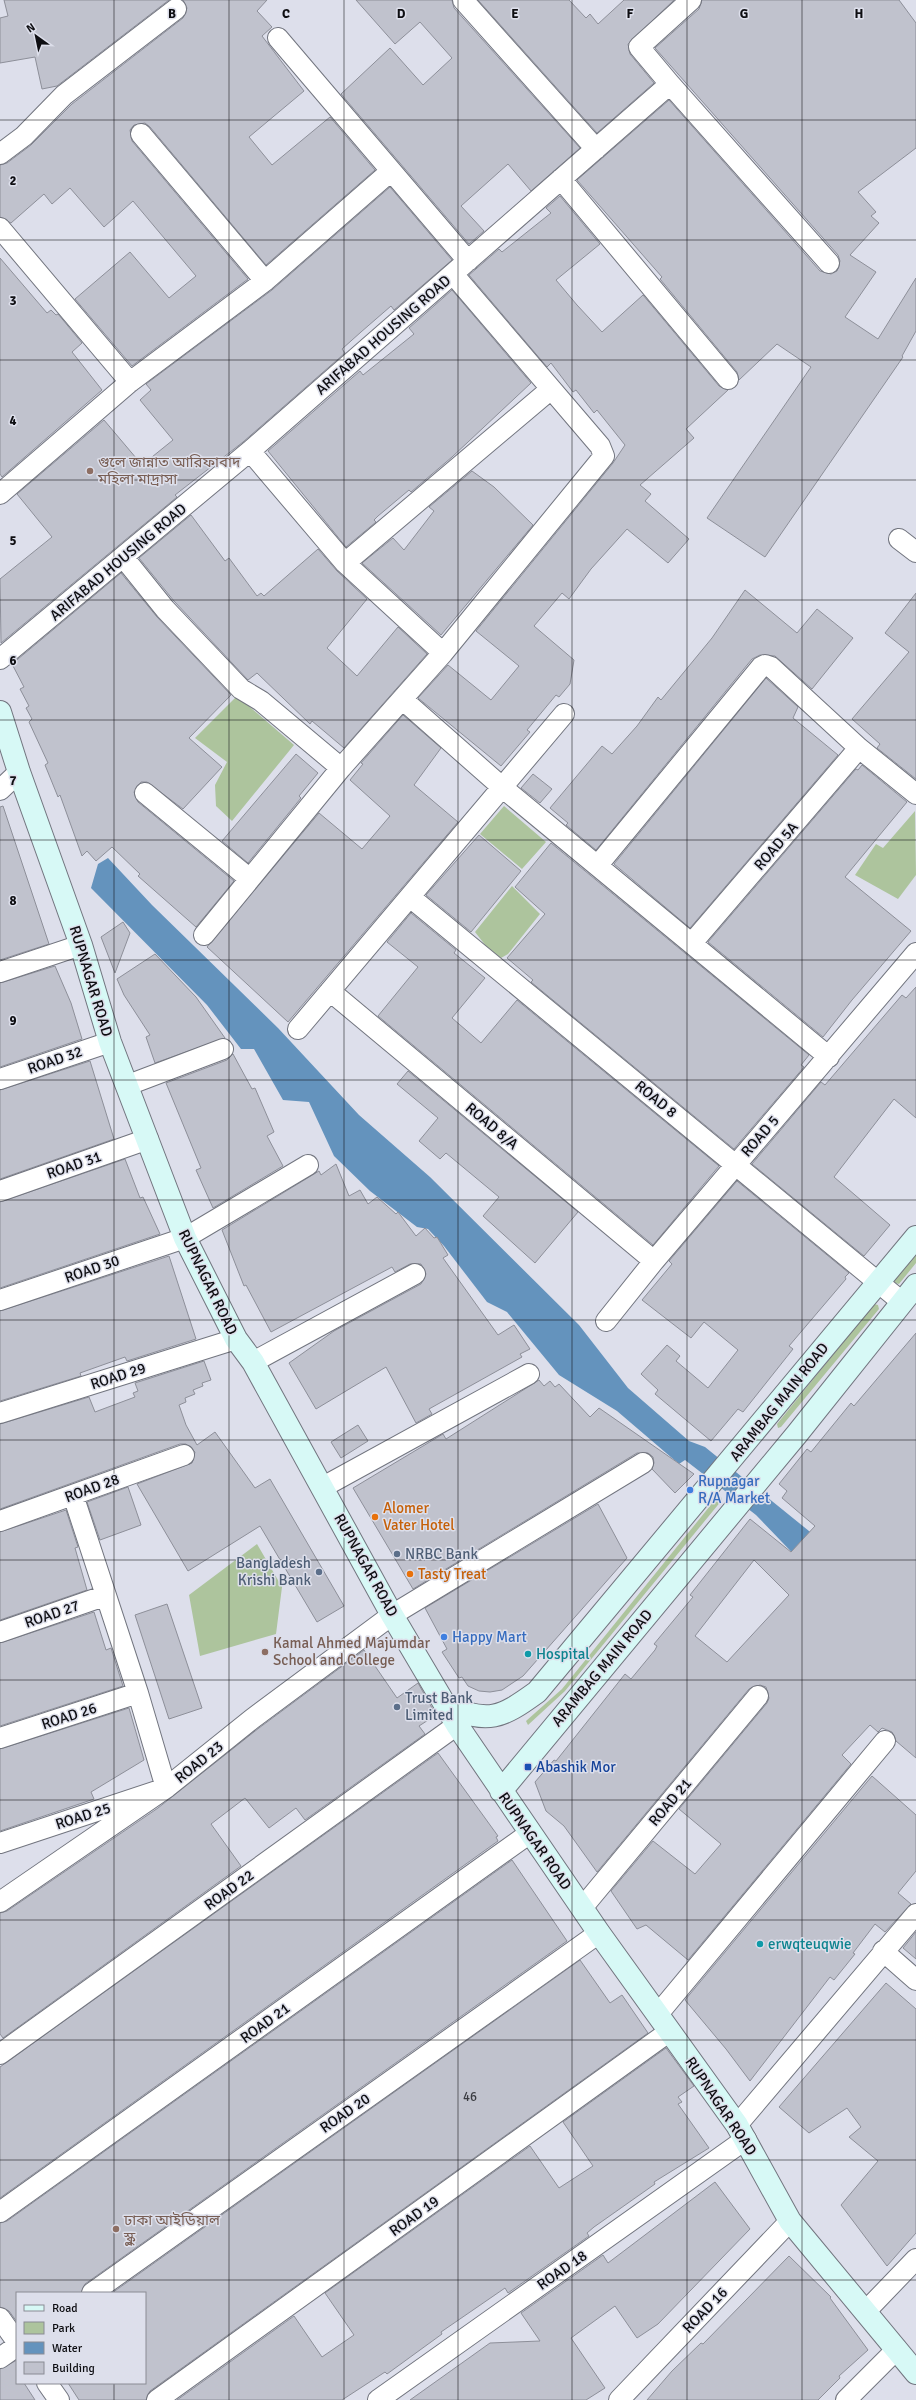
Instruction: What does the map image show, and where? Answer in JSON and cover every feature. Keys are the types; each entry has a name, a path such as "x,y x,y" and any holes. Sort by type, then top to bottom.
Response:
{"street":[{"path":"463,0 596,149"},
{"path":"691,0 639,47 829,264"},
{"path":"0,154 24,136 64,95 176,9"},
{"path":"278,38 468,261"},
{"name":"ARIFABAD HOUSING ROAD","path":"0,659 124,558 250,451 670,84"},
{"path":"141,134 265,281"},
{"path":"0,494 130,382 265,281 391,171"},
{"path":"561,179 728,379"},
{"path":"0,228 130,382"},
{"path":"204,935 341,768 443,653 604,456 600,446 452,274"},
{"path":"345,563 551,389"},
{"path":"250,451 345,563 443,653"},
{"path":"899,539 916,552"},
{"path":"124,558 165,609 241,689 261,701 341,768"},
{"path":"598,865 761,667 765,665 771,667 859,748 916,794"},
{"path":"402,699 503,788 829,1057"},
{"name":"RUPNAGAR ROAD","path":"0,712 19,772 81,945 110,1042 128,1085 185,1238 236,1339 253,1362 392,1615 457,1726 599,1933 741,2132 790,2221 916,2373"},
{"path":"298,1029 564,714"},
{"name":"ROAD 5A","path":"692,943 859,748"},
{"path":"0,790 19,772"},
{"path":"145,793 250,879"},
{"name":"ROAD 8","path":"410,897 878,1281 909,1294"},
{"path":"0,972 81,945"},
{"name":"ROAD 5","path":"606,1321 654,1262 916,953"},
{"name":"ROAD 8/A","path":"330,991 654,1262"},
{"name":"ROAD 32","path":"0,1079 110,1042"},
{"path":"128,1085 223,1049"},
{"name":"ROAD 31","path":"0,1190 148,1140"},
{"name":"ROAD 30","path":"0,1300 185,1238 308,1165"},
{"name":"ARAMBAG MAIN ROAD","path":"446,1706 469,1716 490,1718 515,1708 537,1692 708,1489 878,1281 916,1237"},
{"path":"253,1362 415,1274"},
{"name":"ARAMBAG MAIN ROAD","path":"501,1791 762,1476 909,1294"},
{"name":"ROAD 29","path":"0,1414 236,1339"},
{"path":"323,1487 529,1374"},
{"path":"737,1454 762,1476"},
{"name":"ROAD 28","path":"0,1520 184,1455"},
{"name":"ROAD 23","path":"0,1902 166,1788 252,1719 392,1615 643,1463"},
{"path":"72,1495 104,1596 138,1693 166,1788"},
{"name":"ROAD 27","path":"0,1632 104,1596"},
{"name":"ROAD 26","path":"0,1738 138,1693"},
{"name":"ROAD 21","path":"582,1908 758,1696"},
{"name":"ROAD 22","path":"0,2054 457,1726"},
{"name":"ROAD 19","path":"157,2400 664,2023 885,1741"},
{"name":"ROAD 25","path":"0,1843 166,1788"},
{"name":"ROAD 21","path":"0,2212 530,1833"},
{"name":"ROAD 18","path":"378,2400 741,2132 883,1951 916,1914"},
{"name":"ROAD 20","path":"93,2292 599,1933"},
{"path":"883,1951 916,1980"},
{"name":"ROAD 16","path":"619,2400 790,2221"},
{"path":"865,2312 916,2260"},
{"path":"0,2318 16,2341"},
{"path":"0,2358 16,2347"},
{"path":"846,2400 897,2350"},
{"path":"48,2384 59,2400"}],"green space":[{"path":"237,696 294,745 232,821 216,806 215,785 227,762 195,738"},
{"path":"504,806 546,842 522,869 480,834"},
{"path":"915,811 916,875 898,899 855,875 876,844 883,848"},
{"path":"512,886 540,914 508,954 501,958 486,946 475,932"},
{"path":"916,1255 916,1263 899,1284 895,1283 894,1281"},
{"path":"874,1304 878,1305 879,1309 781,1427 778,1428 777,1424"},
{"path":"718,1496 721,1497 722,1500 565,1691 528,1725 526,1721 562,1689"},
{"path":"257,1544 282,1587 276,1634 200,1656 189,1595"}],"water":[{"path":"108,858 152,905 278,1028 359,1115 430,1177 579,1325 628,1388 689,1441 705,1447 830,1548 806,1567 756,1515 685,1460 679,1464 617,1411 559,1375 507,1312 487,1302 444,1246 428,1229 417,1227 370,1191 334,1156 309,1102 283,1100 254,1049 241,1049 207,1005 91,888 98,864"}],"building":[{"path":"4,0 169,0 57,86 42,89 35,57 0,63 0,18 8,16"},
{"path":"183,0 267,0 257,11 272,27 262,36 304,91 249,137 272,165 330,117 375,170 266,265 150,127 145,123 134,125 130,130 132,141 248,279 132,366 75,299 130,252 169,298 196,276 133,201 104,227 70,188 52,204 44,194 11,223 0,217 0,165 7,163 31,145 72,104 183,18 187,8"},
{"path":"356,0 452,0 454,8 580,148 531,191 508,164 461,206 484,231 469,244 341,94 390,48 423,85 452,58 420,22 395,44"},
{"path":"478,0 569,0 586,18 590,14 598,24 624,0 674,0 628,44 630,54 654,83 597,133"},
{"path":"702,0 899,0 916,23 916,148 858,192 876,212 871,216 879,223 850,255 876,272 845,317 878,339 916,278 916,331 902,356 903,357 765,557 707,518 811,367 777,344 739,380 737,372 660,279 662,277 577,180 669,100 820,271 831,274 837,271 840,261 838,255 655,48 699,9"},
{"path":"390,187 452,260 394,310 391,306 342,349 345,353 243,442 175,495 177,497 1,643 0,579 52,537 17,494 104,420 142,465 173,440 140,400 151,390 146,384 272,290"},
{"path":"560,196 600,244 556,280 577,305 602,332 643,295 719,386 728,390 686,429 694,438 640,485 651,494 645,501 689,539 668,563 627,529 591,569 569,599 562,593 534,626 574,660 570,684 559,697 556,695 527,730 530,732 501,766 418,698 448,665 491,700 519,666 476,631 613,463 625,445 597,410 594,413 576,390 573,392 551,363 547,367 469,275 499,249 502,252 551,213 546,208"},
{"path":"0,258 47,313 51,310 56,315 58,314 82,343 72,352 102,390 2,477 0,474"},
{"path":"452,290 531,383 452,457 411,492 409,490 378,516 374,520 376,522 346,547 268,451 360,371 363,375 414,334 409,328"},
{"path":"472,471 494,487 533,525 441,635 362,563 393,538 404,550 434,511 429,507"},
{"path":"191,515 225,561 229,558 257,596 261,593 264,596 318,549 337,571 367,599 327,648 357,676 398,627 427,654 344,748 312,721 310,724 257,673 248,680 174,601 139,558"},
{"path":"121,573 157,617 231,695 189,738 222,767 183,809 147,782 141,782 134,792 138,802 234,881 196,927 138,876 140,874 112,847 96,861 87,851 82,856 60,795 58,797 45,765 48,763 29,722 32,719 26,708 29,706 20,689 24,687 12,664"},
{"path":"745,590 797,633 817,609 853,638 812,689 775,656 760,655 752,659 596,850 566,825 568,823 550,808 602,746 612,754 637,726 658,697 661,700 712,638"},
{"path":"916,593 916,779 877,748 880,744 852,719 909,652 885,633"},
{"path":"766,678 798,707 793,718 838,755 690,928 614,864"},
{"path":"403,715 441,748 414,785 458,822 288,1022 207,947 319,813 362,849 390,816 350,780 363,764 361,763"},
{"path":"296,754 318,773 299,796 301,798 248,863 222,841"},
{"path":"862,765 907,802 845,877 911,931 852,1000 823,1037 708,942 856,769 858,770"},
{"path":"533,774 552,789 540,803 521,788"},
{"path":"3,806 49,944 0,960 0,807"},
{"path":"479,835 521,871 471,932 426,895"},
{"path":"551,843 809,1055 801,1065 804,1067 734,1149 531,982 533,980 507,958 545,914 515,887"},
{"path":"411,913 456,950 454,953 485,978 452,1018 481,1043 517,1000 719,1166 653,1245 378,1016 418,967 387,942"},
{"path":"123,922 130,933 115,973 101,937"},
{"path":"155,954 196,997 225,1038 155,1063 146,1037 150,1035 124,995 117,979"},
{"path":"55,966 71,1003 82,1039 0,1067 0,983"},
{"path":"916,987 916,1118 894,1099 834,1177 890,1225 864,1256 752,1164 821,1082 825,1085 902,995 906,998"},
{"path":"233,1054 252,1089 255,1088 274,1132 267,1136 283,1166 213,1208 196,1170 201,1168 166,1083 227,1060"},
{"path":"90,1061 114,1139 0,1179 0,1090"},
{"path":"408,1071 578,1212 535,1263 483,1216 499,1197 446,1153 440,1159 419,1141 438,1118 397,1084"},
{"path":"125,1159 140,1198 143,1197 160,1234 0,1288 0,1202"},
{"path":"336,1164 349,1196 360,1190 368,1204 377,1197 396,1214 398,1212 416,1236 425,1228 434,1238 437,1237 448,1255 443,1258 498,1335 514,1325 530,1349 520,1354 522,1357 429,1409 432,1414 416,1423 386,1367 316,1409 289,1363 334,1331 421,1284 426,1274 421,1264 410,1264 395,1272 392,1267 271,1332 246,1285 244,1286 222,1230 319,1171 321,1175"},
{"path":"737,1181 849,1273 845,1277 846,1279 789,1346 793,1349 743,1412 738,1409 711,1441 655,1394 658,1390 641,1374 667,1345 680,1356 676,1361 708,1388 738,1350 704,1322 691,1338 642,1300 672,1264 669,1261"},
{"path":"169,1256 196,1339 127,1361 125,1357 80,1373 81,1376 0,1401 0,1311"},
{"path":"916,1333 916,1758 896,1741 892,1732 882,1728 878,1732 870,1725 842,1755 851,1764 688,1960 646,1925 637,1929 611,1891 653,1841 695,1874 721,1844 679,1809 767,1703 769,1698 766,1687 760,1685 749,1689 597,1872 564,1826 546,1811 535,1782 554,1760 556,1761 625,1674 631,1679 655,1650 657,1646 654,1644 693,1597 690,1595 750,1519 791,1552 815,1526 782,1498 787,1491 779,1484 807,1449 811,1452 851,1403 854,1406","holes":["754,1560 789,1595 727,1662 695,1636"]},
{"path":"204,1361 211,1380 202,1383 203,1386 193,1390 195,1394 185,1398 186,1402 179,1405 186,1425 197,1445 215,1432 255,1488 270,1479 344,1606 317,1622 260,1526 188,1571 137,1484 192,1463 195,1452 186,1444 180,1444 0,1509 0,1424 89,1397 95,1412 135,1397 133,1393 138,1391 135,1383"},
{"path":"539,1380 544,1386 550,1381 555,1387 559,1384 590,1417 599,1408 694,1474 675,1493 652,1469 654,1463 653,1457 648,1453 637,1453 413,1589 353,1488 443,1434 446,1439"},
{"path":"358,1425 368,1441 341,1458 331,1442"},
{"path":"128,1487 141,1525 100,1540 87,1502"},
{"path":"598,1504 627,1558 523,1676 502,1690 490,1692 479,1691 468,1686 462,1677 459,1678 442,1652 447,1649 425,1608"},
{"path":"66,1510 78,1547 75,1548 87,1590 0,1620 0,1532"},
{"path":"167,1604 202,1708 169,1719 135,1615"},
{"path":"94,1612 106,1650 111,1648 123,1686 0,1726 0,1643"},
{"path":"364,1650 397,1698 418,1683 436,1715 419,1726 425,1734 305,1820 296,1808 269,1828 245,1798 211,1824 241,1866 3,2038 0,2034 0,1913 7,1911 158,1808 259,1728"},
{"path":"129,1708 144,1760 91,1792 94,1799 0,1831 0,1749"},
{"path":"438,1753 498,1836 496,1837 498,1841 0,2198 0,2067"},
{"path":"872,1776 916,1815 916,1871 898,1893 911,1904 885,1932 875,1924 853,1953 855,1954 834,1980 830,1977 750,2081 726,2049 685,2000"},
{"path":"512,1860 567,1941 85,2284 81,2292 16,2292 16,2321 9,2311 0,2307 0,2223 7,2221"},
{"path":"916,1932 916,1959 903,1948"},
{"path":"580,1960 610,2003 622,1995 648,2033 150,2391 146,2400 79,2400 69,2384 146,2384 146,2292 113,2292"},
{"path":"886,1983 916,2009 916,2233 887,2266 841,2205 878,2161 849,2137 861,2127 847,2108 809,2133 779,2107"},
{"path":"666,2048 694,2086 678,2097 682,2102 678,2104 709,2148 654,2182 655,2184 594,2227 587,2233 589,2236 508,2293 505,2288 441,2332 442,2334 387,2374 385,2372 342,2400 177,2400 294,2316 322,2357 354,2335 325,2293 530,2146 559,2188 593,2166 563,2122"},
{"path":"715,2182 750,2229 658,2324 637,2338 615,2306 571,2338 605,2388 586,2400 410,2400 490,2343 540,2341 521,2313 603,2255 608,2263"},
{"path":"789,2256 831,2297 830,2298 868,2350 839,2376 840,2378 818,2400 647,2400 672,2371 701,2343 703,2344"},
{"path":"16,2361 16,2384 25,2384 35,2400 0,2400 0,2369"}],"place":[{"name":"গুলে জান্নাত আরিফাবাদ মহিলা মাদ্রাসা","path":"90,471"},
{"name":"Rupnagar R/A Market","path":"690,1490"},
{"name":"Alomer Vater Hotel","path":"375,1517"},
{"name":"NRBC Bank","path":"397,1554"},
{"name":"Bangladesh Krishi Bank","path":"319,1572"},
{"name":"Tasty Treat","path":"410,1574"},
{"name":"Happy Mart","path":"444,1637"},
{"name":"Kamal Ahmed Majumdar School and College","path":"265,1652"},
{"name":"Hospital","path":"528,1654"},
{"name":"Trust Bank Limited","path":"397,1707"},
{"name":"Abashik Mor","path":"528,1767"},
{"name":"erwqteuqwie","path":"760,1944"},
{"name":"ঢাকা আইডিয়াল স্কুল","path":"116,2229"}]}
